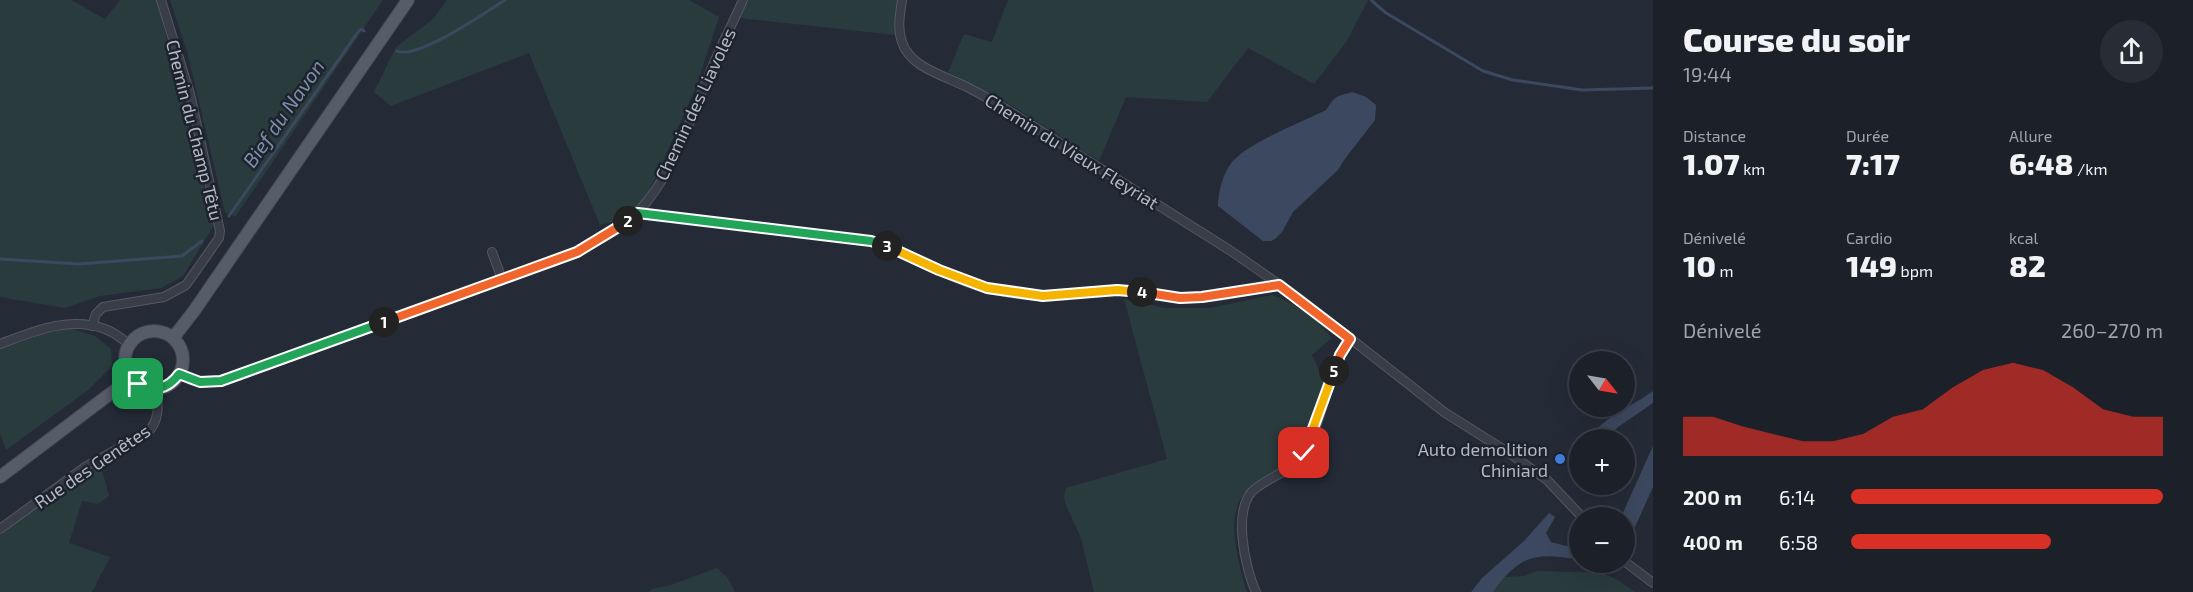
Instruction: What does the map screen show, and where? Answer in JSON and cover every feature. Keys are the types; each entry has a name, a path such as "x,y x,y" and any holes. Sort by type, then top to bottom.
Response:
{"main road":[{"path":"173,338 194,311 408,0"},
{"path":"155,331 173,338 182,355 182,365 179,374 166,387 147,388 131,378 125,361 129,344 136,337 145,332 155,331"},
{"path":"0,477 131,378"}],"street":[{"name":"Chemin du Champ Têtu","path":"92,326 96,314 103,307 164,297 186,285 219,238 220,231 190,94 161,0"},
{"name":"Chemin des Liavoles","path":"179,374 200,382 221,381 577,252 619,227 638,213 659,184 743,0"},
{"name":"Chemin du Vieux Fleyriat","path":"902,0 900,32 902,43 922,66 979,93 1231,251 1279,285 1444,412 1547,480 1572,507"},
{"path":"638,213 871,241 897,248 939,270 987,288 1019,294 1043,296 1117,290 1180,298 1202,297 1279,285"},
{"path":"492,252 502,279"},
{"path":"0,344 72,322 107,329 129,344"},
{"path":"1256,592 1248,565 1243,533 1245,502 1253,490 1291,466 1304,453 1340,355 1350,339"},
{"name":"Rue des Genêtes","path":"0,529 84,467 148,432 153,427 158,413 157,389"},
{"path":"1635,569 1653,583"}],"shaded area":[{"path":"0,0 71,0 105,19 120,0 157,0 214,225 183,276 161,288 100,296 65,308 0,297"},
{"path":"170,0 383,0 235,217 225,212 187,51"},
{"path":"447,0 689,0 719,17 696,87 656,177 641,203 623,219 600,225 529,53 391,106 374,92 396,47 433,19"},
{"path":"748,0 899,0 895,35 740,18"},
{"path":"1008,0 1368,0 1347,41 1314,84 1248,48 1207,102 1126,97 1099,161 1000,98 948,72 964,34 992,42"},
{"path":"1272,295 1305,312 1332,338 1312,355 1325,383 1305,440 1290,460 1247,491 1240,500 1234,525 1235,540 1247,592 1094,592 1081,538 1065,503 1066,488 1167,459 1124,299 1164,308 1210,308"},
{"path":"69,328 95,336 111,349 112,366 88,390 6,450 0,433 0,349 46,333"},
{"path":"98,465 101,466 109,496 98,504 82,501 69,543 110,557 92,592 0,592 0,534"},
{"path":"717,568 727,577 735,592 648,592 652,589 671,585"},
{"path":"1537,571 1601,573 1616,579 1635,592 1493,592 1504,577 1524,576"}],"water":[{"path":"1352,92 1366,97 1376,105 1375,120 1338,170 1293,212 1282,232 1275,239 1263,241 1218,206 1224,177 1229,166 1240,155 1274,134 1324,111 1336,98"},
{"path":"1653,391 1653,403 1635,415 1635,402"},
{"path":"1633,417 1616,429 1597,429 1610,418"},
{"path":"1653,446 1653,487 1635,527 1635,507 1626,507 1631,495 1635,495 1635,486"},
{"path":"1549,513 1555,517 1546,533 1551,542 1569,546 1569,559 1551,556 1530,559 1511,570 1493,592 1471,592 1482,578 1524,541"}],"waterway":[{"name":"Bief du Navon","path":"397,51 407,52 420,49 435,42 505,0"},
{"name":"Bief du Navon","path":"1371,0 1386,13 1483,71 1513,80 1582,90 1653,88"},
{"name":"Bief du Navon","path":"229,216 358,32 361,29 364,31"},
{"name":"Bief du Navon","path":"0,259 79,264 182,256 202,241"}],"place":[{"name":"Auto demolition Chiniard","path":"1560,459"}],"route":[{"path":"138,384 147,388 166,387 179,374 192,381 200,382 221,381 238,376 577,252 632,219 638,213 871,241 897,248 939,270 987,288 1019,294 1043,296 1117,290 1180,298 1202,297 1279,285 1350,339 1340,355 1304,453"}]}
